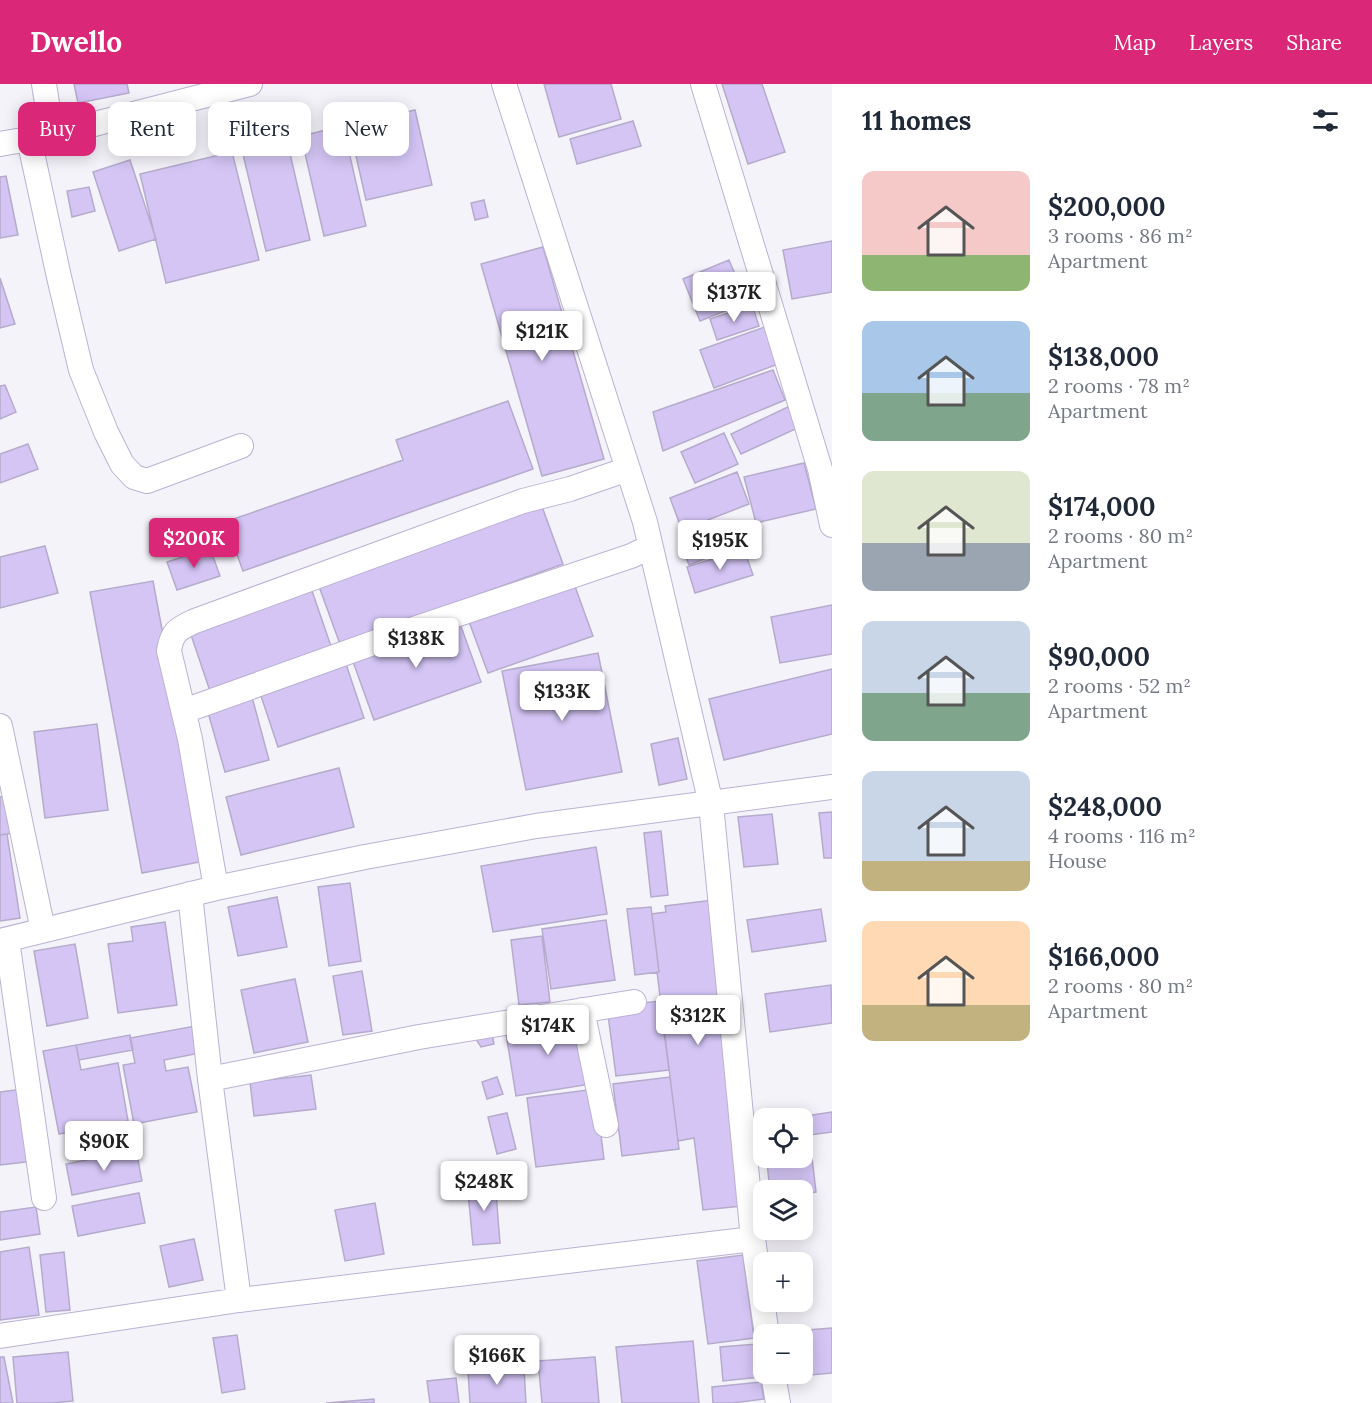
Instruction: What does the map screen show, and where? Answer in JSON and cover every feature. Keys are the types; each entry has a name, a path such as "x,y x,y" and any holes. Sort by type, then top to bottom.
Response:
{"street":[{"path":"43,102 44,84"},
{"path":"96,123 245,84"},
{"path":"0,1336 239,1300 753,1239 711,804 645,522 504,84"},
{"path":"703,84 820,469 832,525"},
{"path":"0,144 18,141"},
{"path":"42,156 58,277 81,370 106,432 122,464 134,477 147,481 242,446"},
{"path":"216,888 190,739 169,651 171,637 179,629 195,621 523,501 570,489 628,469"},
{"path":"184,711 390,637 631,556 650,547"},
{"path":"0,726 43,930"},
{"path":"44,1198 3,940 216,888 365,857 536,826 832,787"},
{"path":"190,894 210,1079 239,1300"},
{"path":"210,1079 419,1037 634,1002"},
{"path":"582,1010 606,1125"},
{"path":"753,1240 765,1324"},
{"path":"774,1384 777,1403"}],"building":[{"path":"74,84 127,84 129,93 78,102"},
{"path":"544,84 611,84 621,119 559,137"},
{"path":"722,84 762,84 785,152 748,164"},
{"path":"415,110 432,185 366,200 356,156 409,156 409,111"},
{"path":"633,121 641,146 577,164 570,139"},
{"path":"323,131 323,156 350,156 366,226 324,236 306,156 311,156 311,134"},
{"path":"215,156 233,156 259,260 166,283 140,174"},
{"path":"243,156 291,156 310,240 266,251"},
{"path":"130,160 156,239 119,251 93,172"},
{"path":"6,176 18,235 0,238 0,177"},
{"path":"89,187 95,211 72,217 67,191"},
{"path":"484,200 488,217 475,220 471,203"},
{"path":"832,241 832,292 792,299 783,250"},
{"path":"543,247 604,459 542,476 481,264"},
{"path":"729,260 747,302 700,321 683,279"},
{"path":"0,278 15,324 0,328"},
{"path":"752,305 759,326 717,340 710,319"},
{"path":"773,324 786,361 714,388 700,350"},
{"path":"773,370 785,400 663,451 653,412"},
{"path":"5,385 16,412 0,419 0,386"},
{"path":"508,401 533,469 243,571 225,522 403,460 396,440"},
{"path":"792,405 802,426 741,454 731,434"},
{"path":"724,433 738,464 695,483 681,452"},
{"path":"28,444 38,469 0,483 0,454"},
{"path":"804,463 816,509 756,523 744,477"},
{"path":"737,472 749,504 682,530 670,498"},
{"path":"540,501 563,564 340,644 317,581"},
{"path":"739,521 747,542 689,565 681,544"},
{"path":"45,546 58,593 0,608 0,557"},
{"path":"210,548 220,576 177,590 167,562"},
{"path":"744,549 753,575 695,593 687,567"},
{"path":"153,581 205,861 142,873 90,592"},
{"path":"573,581 593,636 488,673 468,619"},
{"path":"311,588 333,652 211,694 189,629"},
{"path":"832,605 832,654 780,663 771,617"},
{"path":"458,618 481,682 374,720 351,656"},
{"path":"598,653 622,772 526,790 502,671"},
{"path":"345,661 364,718 278,747 259,690"},
{"path":"832,669 832,734 724,760 709,699"},
{"path":"252,697 269,760 225,772 207,709"},
{"path":"97,724 108,810 45,818 34,732"},
{"path":"678,738 687,779 659,785 651,744"},
{"path":"339,768 354,827 241,855 226,797"},
{"path":"7,796 13,833 0,835 0,797"},
{"path":"832,812 832,858 824,858 819,813"},
{"path":"772,814 778,864 744,867 738,817"},
{"path":"661,831 668,895 651,897 644,833"},
{"path":"7,834 20,918 0,921 0,835"},
{"path":"596,847 607,914 493,932 481,866"},
{"path":"350,883 361,961 329,966 318,887"},
{"path":"277,897 287,947 238,956 228,907"},
{"path":"713,900 742,1206 703,1210 694,1138 678,1141 652,914 666,912 665,906"},
{"path":"651,907 659,972 635,975 627,909"},
{"path":"821,909 826,941 752,952 747,920"},
{"path":"606,920 615,980 551,989 542,929"},
{"path":"165,922 177,1005 118,1013 108,944 133,941 131,927"},
{"path":"542,936 550,1002 519,1005 511,940"},
{"path":"75,944 88,1018 47,1026 34,951"},
{"path":"362,971 372,1031 343,1035 333,976"},
{"path":"295,979 308,1042 254,1053 241,990"},
{"path":"831,985 832,1023 770,1032 765,994"},
{"path":"660,1001 669,1070 616,1076 607,1007"},
{"path":"579,1015 591,1084 516,1096 505,1027"},
{"path":"195,1026 200,1053 164,1060 166,1071 188,1067 197,1112 134,1124 123,1065 135,1063 130,1038"},
{"path":"491,1029 494,1044 481,1047 472,1033"},
{"path":"130,1035 133,1050 79,1060 76,1045"},
{"path":"76,1045 81,1070 118,1063 128,1121 59,1134 43,1051"},
{"path":"311,1075 316,1109 254,1116 250,1082"},
{"path":"497,1077 503,1094 487,1099 482,1082"},
{"path":"670,1077 679,1149 622,1156 613,1084"},
{"path":"23,1089 34,1161 0,1165 0,1092"},
{"path":"595,1089 604,1159 536,1167 527,1098"},
{"path":"832,1112 832,1132 813,1135 813,1115"},
{"path":"507,1113 516,1149 497,1154 488,1117"},
{"path":"136,1150 142,1181 72,1195 66,1164"},
{"path":"813,1166 816,1192 813,1192 813,1180 769,1180 768,1168 813,1168"},
{"path":"495,1180 500,1243 473,1245 467,1182"},
{"path":"139,1193 145,1223 78,1236 72,1206"},
{"path":"375,1203 384,1254 345,1261 335,1210"},
{"path":"36,1207 40,1234 0,1240 0,1212"},
{"path":"194,1239 203,1280 169,1287 160,1246"},
{"path":"29,1247 39,1315 0,1320 0,1252"},
{"path":"64,1252 70,1310 46,1312 40,1255"},
{"path":"743,1255 753,1338 708,1344 697,1261"},
{"path":"832,1328 832,1373 813,1375 813,1330"},
{"path":"237,1335 245,1389 222,1393 213,1338"},
{"path":"693,1341 699,1403 622,1403 616,1347"},
{"path":"753,1344 753,1378 723,1381 720,1347"},
{"path":"68,1352 73,1401 17,1403 13,1357"},
{"path":"0,1357 4,1357 13,1403 0,1403"},
{"path":"595,1357 599,1403 542,1403 538,1361"},
{"path":"524,1368 526,1403 470,1403 468,1371"},
{"path":"456,1378 459,1403 430,1403 427,1381"},
{"path":"761,1384 764,1399 713,1403 712,1387"},
{"path":"374,1399 374,1403 326,1403"}]}
